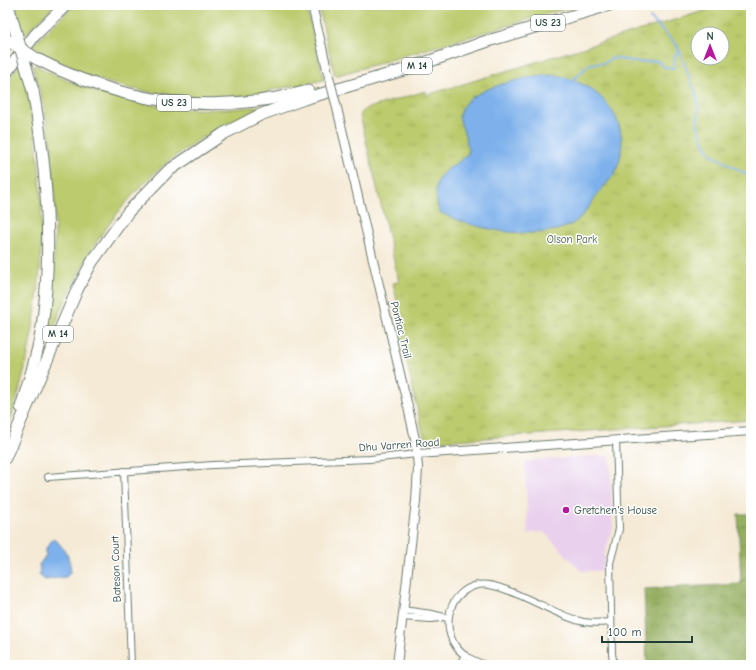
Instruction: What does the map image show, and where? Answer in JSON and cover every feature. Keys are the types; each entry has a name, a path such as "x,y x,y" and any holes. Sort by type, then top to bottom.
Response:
{"highway":[{"path":"5,74 35,35 66,5"},
{"name":"US 23","path":"6,39 37,59 73,76 105,88 154,100 180,103 240,103 300,93 488,41 609,5"},
{"path":"7,454 34,363 40,334 45,282 47,230 45,176 40,128 32,91 9,9"},
{"name":"M 14","path":"7,454 77,290 92,262 128,212 168,171 223,134 260,115 304,99 404,70 488,41"}],"main road":[{"name":"Pontiac Trail","path":"312,5 408,407 417,454 416,501 397,665"},
{"name":"Dhu Varren Road","path":"417,454 751,431"}],"street":[{"path":"614,665 612,654 610,563 619,529 616,441"},
{"name":"Dhu Varren Road","path":"48,477 124,471 370,459 417,454"},
{"name":"Bateson Court","path":"124,471 130,665"},
{"path":"485,665 465,656 453,642 445,618 454,601 459,595 470,587 488,584 580,621 611,622"},
{"path":"403,613 432,614 445,618"},
{"path":"459,665 465,656"}],"shaded area":[{"path":"610,455 613,529 605,552 603,571 581,571 544,532 531,533 528,535 525,461"}],"green space":[{"path":"14,5 54,5 24,36"},
{"path":"74,5 306,5 324,80 267,91 265,94 235,97 174,95 144,91 114,84 85,75 57,62 31,47"},
{"path":"318,5 578,5 335,76"},
{"name":"Olson Park","path":"724,5 746,5 751,11 751,420 425,442 401,338 405,336 393,283 399,282 360,115 365,109 426,91 427,95"},
{"path":"20,63 31,109 38,156 41,203 41,251 37,298 30,345 19,391 5,436 5,84"},
{"path":"35,65 90,89 118,98 146,104 174,108 203,109 233,109 263,106 221,127 191,145 157,171 134,193 105,230 91,252 58,315 45,346 47,323 49,322 48,318 55,239 55,213 49,134 43,103 33,67"},
{"path":"738,514 751,514 751,665 647,665 644,589 741,584"}],"water":[{"path":"554,75 570,79 585,86 598,95 609,106 617,120 621,135 621,151 616,172 599,192 587,210 579,219 569,226 533,233 517,233 484,228 439,212 436,189 440,176 468,154 466,139 459,116 466,102 484,91 508,82 532,77"},
{"path":"53,539 55,539 67,554 71,568 70,573 66,577 45,580 39,575 39,565 46,555 46,548"}],"waterway":[{"path":"650,18 676,44 679,50 696,94 699,110 697,124 704,143 709,151 714,156 751,177"},
{"path":"574,79 590,64 604,63 612,58 638,62 658,61 664,67 674,68 675,56 679,50"}],"place":[{"name":"Gretchen's House","path":"566,510"}]}
